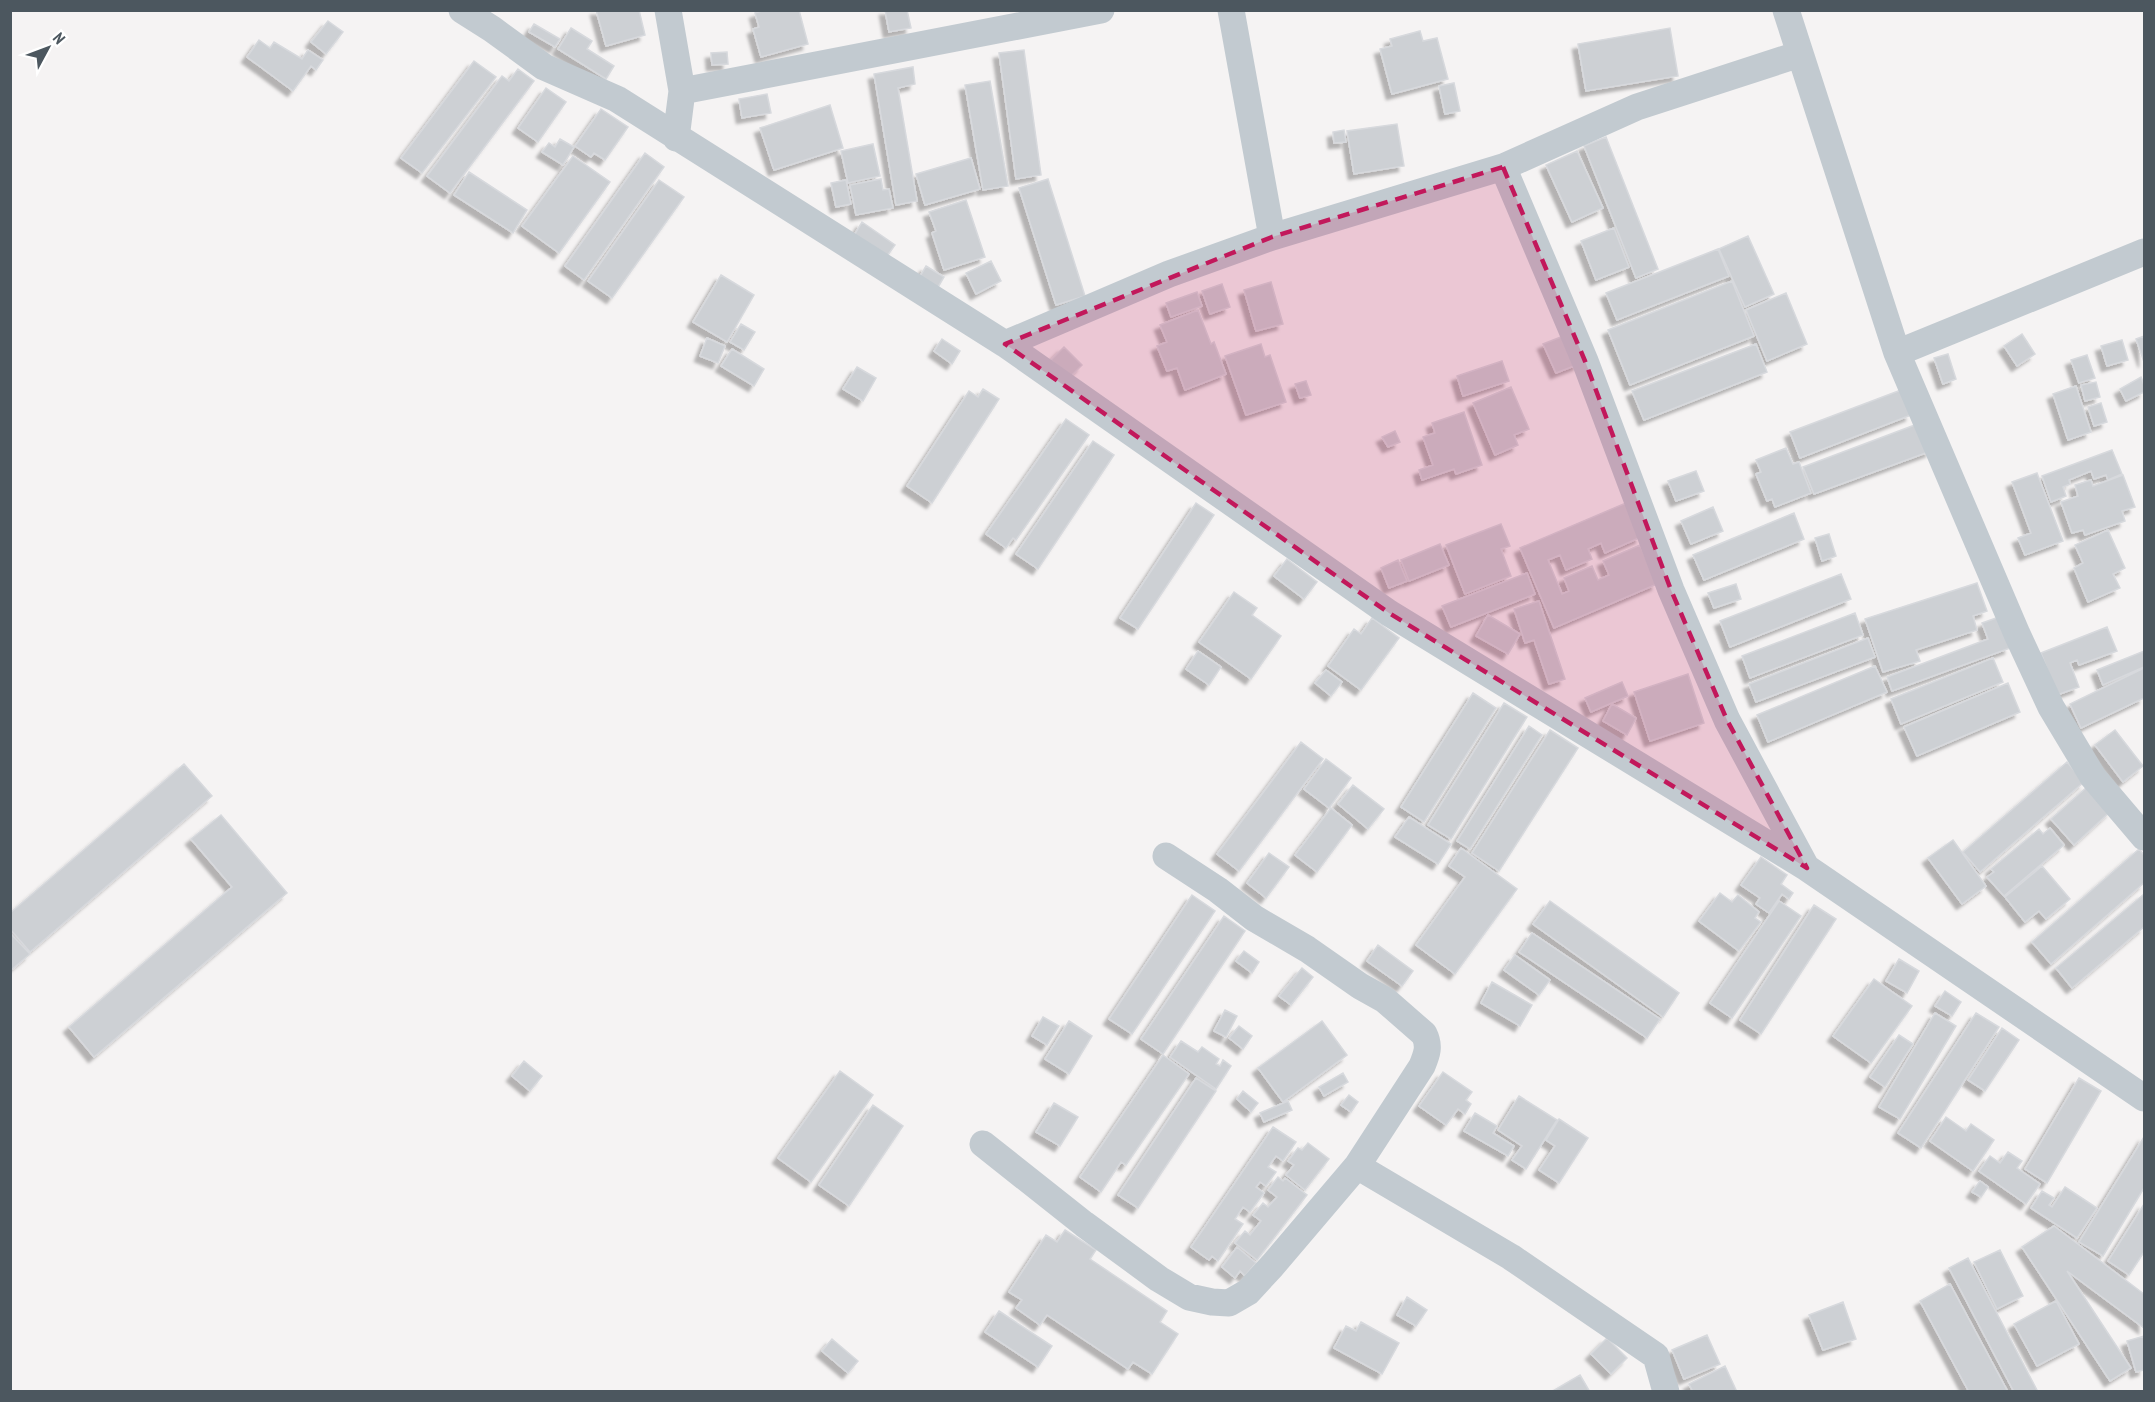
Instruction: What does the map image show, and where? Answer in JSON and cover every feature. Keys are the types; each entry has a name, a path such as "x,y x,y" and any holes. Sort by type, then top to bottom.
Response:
{"street":[{"path":"462,10 544,67 617,99 1005,344 1389,613 1807,868 2145,1098"},
{"path":"668,10 682,91 676,138"},
{"path":"682,91 1101,10"},
{"path":"1231,10 1272,237"},
{"path":"1786,10 1897,353 2017,634 2051,707 2093,777 2145,837"},
{"path":"1005,344 1169,274 1272,237 1503,168 1637,107 1800,54"},
{"path":"1503,168 1585,362 1671,590 1726,720 1807,868"},
{"path":"1897,353 2145,252"},
{"path":"983,1144 1137,1264 1189,1297 1229,1303 1248,1292 1357,1166 1422,1066 1428,1051 1428,1041 1424,1034 1385,1000 1360,986 1307,949 1254,918 1218,890 1166,856"},
{"path":"1357,1166 1511,1257 1656,1356 1666,1392"}],"highlighted area":[{"path":"1503,167 1585,361 1671,590 1727,720 1807,868 1389,613 1005,344 1272,237"}],"building":[{"path":"596,10 639,10 645,35 606,46"},
{"path":"765,10 799,10 808,44 761,57 753,29 759,27 755,13"},
{"path":"885,10 907,10 911,28 889,32"},
{"path":"328,21 343,32 326,54 311,42"},
{"path":"534,24 560,39 555,47 529,32"},
{"path":"571,28 592,41 587,49 614,66 606,79 558,49"},
{"path":"1670,28 1678,76 1586,91 1578,44"},
{"path":"1420,31 1423,41 1437,38 1448,79 1392,94 1380,49 1392,46 1390,39"},
{"path":"259,40 270,48 274,42 302,59 308,50 323,60 316,70 311,66 293,91 247,57"},
{"path":"1024,50 1041,175 1016,179 999,53"},
{"path":"727,52 728,64 712,65 711,53"},
{"path":"474,61 496,77 422,173 401,158"},
{"path":"913,67 915,84 898,88 917,201 896,205 874,74"},
{"path":"518,69 534,81 450,193 427,176 502,76 509,81"},
{"path":"990,81 1008,186 983,190 965,85"},
{"path":"1454,83 1460,111 1445,114 1439,86"},
{"path":"546,88 566,102 538,142 518,128"},
{"path":"767,94 771,113 742,118 739,99"},
{"path":"830,105 843,148 774,170 760,128"},
{"path":"601,109 628,127 605,160 594,153 591,157 575,146"},
{"path":"1397,124 1404,166 1354,174 1347,131"},
{"path":"1344,130 1346,142 1334,143 1333,132"},
{"path":"1606,137 1658,269 1636,278 1584,146"},
{"path":"560,139 574,147 563,165 542,152 549,143 555,147"},
{"path":"873,144 880,176 848,183 841,151"},
{"path":"1577,151 1603,208 1572,222 1546,165"},
{"path":"645,153 664,167 584,280 565,266"},
{"path":"573,156 610,182 559,253 522,226"},
{"path":"971,158 980,189 925,205 916,174"},
{"path":"469,172 527,210 513,233 454,195"},
{"path":"881,179 883,190 889,189 893,208 856,215 850,185"},
{"path":"1048,179 1085,296 1056,305 1019,188"},
{"path":"659,180 684,197 612,298 588,281"},
{"path":"846,180 851,204 836,207 831,183"},
{"path":"966,200 985,257 944,270 932,233 936,231 929,212"},
{"path":"862,222 895,245 885,259 853,237"},
{"path":"1614,228 1629,267 1596,280 1581,241"},
{"path":"1748,236 1774,294 1745,307 1719,249"},
{"path":"1718,249 1729,276 1617,320 1606,293"},
{"path":"991,261 1001,281 976,294 966,273"},
{"path":"926,266 944,277 937,289 919,278"},
{"path":"721,275 754,295 727,342 693,322"},
{"path":"1732,281 1754,336 1630,385 1608,330"},
{"path":"1271,282 1283,324 1256,331 1244,290"},
{"path":"1222,284 1230,307 1210,314 1202,291"},
{"path":"1197,292 1202,306 1171,317 1166,303"},
{"path":"1786,293 1807,344 1767,361 1746,310"},
{"path":"1198,310 1211,344 1214,342 1226,374 1185,390 1177,368 1167,371 1157,346 1167,342 1160,325"},
{"path":"741,324 755,332 744,350 730,342"},
{"path":"2022,334 2035,354 2017,366 2004,346"},
{"path":"1566,335 1579,364 1556,373 1543,344"},
{"path":"2144,336 2144,362 2136,339"},
{"path":"707,338 725,346 718,363 700,356"},
{"path":"942,339 960,351 952,364 934,351"},
{"path":"2122,340 2128,360 2107,366 2101,346"},
{"path":"1261,344 1265,357 1270,355 1286,402 1246,415 1225,356"},
{"path":"1756,344 1767,372 1644,420 1632,391"},
{"path":"1064,347 1082,365 1069,378 1051,360"},
{"path":"732,349 764,369 754,386 721,366"},
{"path":"1948,354 1956,379 1943,384 1934,358"},
{"path":"2087,355 2095,378 2079,383 2071,360"},
{"path":"1502,361 1509,381 1463,396 1457,376"},
{"path":"857,367 876,378 863,401 843,389"},
{"path":"2141,377 2144,392 2126,401 2120,389"},
{"path":"1306,381 1311,395 1300,398 1295,384"},
{"path":"2096,382 2100,397 2085,401 2081,385"},
{"path":"2076,386 2091,432 2068,440 2053,394"},
{"path":"1511,387 1529,429 1514,435 1518,445 1495,455 1473,403"},
{"path":"983,389 999,399 932,503 907,486 969,391 978,397"},
{"path":"1901,390 1911,415 1800,458 1790,432"},
{"path":"2101,403 2107,422 2094,426 2088,407"},
{"path":"1464,412 1482,465 1456,474 1454,469 1422,480 1419,470 1433,465 1423,437 1435,433 1432,423"},
{"path":"1066,419 1089,435 1016,540 1013,538 1006,548 986,534"},
{"path":"1920,423 1931,451 1814,494 1803,467"},
{"path":"1395,431 1400,442 1388,447 1382,437"},
{"path":"1093,441 1114,455 1038,569 1016,554"},
{"path":"1786,448 1793,464 1799,462 1811,493 1775,507 1772,499 1767,501 1756,474 1761,472 1756,460"},
{"path":"2112,450 2122,474 2108,480 2106,475 2094,479 2091,471 2069,480 2070,484 2063,487 2066,496 2051,502 2042,476"},
{"path":"1696,471 1704,491 1676,501 1668,481"},
{"path":"2037,473 2063,541 2025,555 2018,538 2031,533 2012,482"},
{"path":"2123,475 2135,507 2122,511 2125,521 2085,535 2083,530 2072,533 2061,502 2078,496 2075,485 2091,480 2093,486"},
{"path":"1196,503 1214,515 1138,629 1120,618"},
{"path":"1626,503 1641,537 1605,553 1601,543 1588,549 1592,559 1566,570 1560,555 1548,560 1562,594 1569,591 1564,578 1592,566 1598,580 1609,575 1603,561 1640,545 1657,584 1554,628 1520,548"},
{"path":"1713,507 1723,531 1691,544 1681,521"},
{"path":"1794,513 1804,539 1704,580 1693,555"},
{"path":"1501,524 1510,546 1501,549 1511,576 1465,594 1446,545"},
{"path":"2108,530 2125,568 2113,574 2120,588 2088,602 2074,568 2083,563 2075,545"},
{"path":"1829,534 1836,556 1822,561 1815,538"},
{"path":"1440,544 1449,565 1409,581 1401,560"},
{"path":"1287,559 1317,582 1304,599 1274,576"},
{"path":"1398,560 1407,581 1389,588 1381,568"},
{"path":"1527,573 1535,594 1451,627 1442,606"},
{"path":"1841,574 1851,599 1730,647 1720,621"},
{"path":"1977,583 1987,611 1973,616 1977,630 1916,650 1920,661 1883,672 1865,619"},
{"path":"1736,584 1741,599 1714,608 1708,593"},
{"path":"1234,592 1257,608 1252,615 1281,636 1251,679 1199,642"},
{"path":"1539,601 1565,679 1549,684 1534,640 1525,643 1514,609"},
{"path":"1855,613 1863,635 1750,678 1742,656"},
{"path":"1488,615 1520,634 1508,654 1476,636"},
{"path":"1999,617 2010,648 1892,691 1887,677 1988,639 1982,623"},
{"path":"1372,618 1399,638 1361,690 1328,666 1354,629 1361,634"},
{"path":"2107,627 2117,651 2079,665 2077,660 2070,663 2079,687 2057,695 2041,653"},
{"path":"1868,638 1875,657 1756,702 1749,684"},
{"path":"1198,651 1221,667 1209,685 1186,669"},
{"path":"2144,651 2144,667 2103,685 2097,670"},
{"path":"1993,658 2003,682 1901,724 1891,699"},
{"path":"1875,666 1887,692 1768,742 1757,715"},
{"path":"2144,668 2144,698 2081,728 2070,704"},
{"path":"1326,670 1342,682 1331,696 1315,683"},
{"path":"1688,674 1704,723 1650,741 1634,692"},
{"path":"1622,682 1628,696 1591,712 1585,698"},
{"path":"2008,683 2020,712 1917,756 1904,727"},
{"path":"1473,693 1496,708 1424,822 1401,807"},
{"path":"1504,703 1527,717 1451,839 1428,825"},
{"path":"1612,704 1636,718 1627,735 1603,721"},
{"path":"1529,726 1542,735 1470,849 1457,841"},
{"path":"1550,730 1578,748 1499,871 1472,853"},
{"path":"2115,730 2143,766 2123,782 2095,745"},
{"path":"1301,742 1323,759 1239,871 1217,854"},
{"path":"1326,759 1351,778 1329,808 1304,789"},
{"path":"2067,762 2084,782 1980,872 1963,852"},
{"path":"184,764 212,796 30,952 10,929 10,913"},
{"path":"1353,785 1384,809 1368,829 1338,804"},
{"path":"2088,786 2111,811 2074,845 2051,819"},
{"path":"1331,808 1352,825 1317,872 1295,855"},
{"path":"221,815 287,893 94,1057 69,1027 232,887 191,839"},
{"path":"1409,817 1451,844 1438,864 1395,837"},
{"path":"2050,828 2064,845 2004,896 1987,877 1994,872 1991,869 2039,829 2043,834"},
{"path":"1953,840 1986,886 1962,904 1928,858"},
{"path":"1461,848 1517,889 1455,974 1416,945 1465,877 1449,866"},
{"path":"2139,849 2144,855 2144,883 2051,964 2032,942"},
{"path":"1269,853 1289,867 1266,898 1247,883"},
{"path":"1761,857 1787,875 1781,884 1793,893 1789,899 1782,894 1769,913 1756,904 1760,898 1741,885"},
{"path":"2042,866 2070,899 2046,919 2039,911 2025,922 2005,897"},
{"path":"1720,893 1732,902 1738,895 1759,912 1755,918 1761,922 1739,951 1699,921"},
{"path":"2144,894 2144,927 2072,988 2056,968"},
{"path":"1192,895 1215,911 1132,1034 1109,1019"},
{"path":"1550,901 1679,993 1663,1017 1533,924"},
{"path":"1779,901 1801,916 1732,1018 1710,1003"},
{"path":"1814,905 1836,919 1761,1034 1740,1020"},
{"path":"1224,916 1245,931 1163,1054 1141,1039"},
{"path":"10,933 30,954 10,971"},
{"path":"1532,933 1660,1019 1647,1038 1519,952"},
{"path":"1378,945 1413,971 1402,986 1367,961"},
{"path":"1244,951 1259,962 1252,973 1236,961"},
{"path":"1515,955 1550,980 1539,995 1504,970"},
{"path":"1899,959 1919,971 1907,993 1886,981"},
{"path":"1302,968 1313,977 1291,1005 1279,996"},
{"path":"1874,979 1912,1006 1871,1063 1833,1036"},
{"path":"1492,982 1532,1005 1520,1026 1481,1003"},
{"path":"1945,991 1961,1002 1952,1016 1935,1006"},
{"path":"1225,1010 1237,1016 1226,1037 1214,1031"},
{"path":"1935,1013 1956,1026 1900,1119 1879,1107"},
{"path":"1976,1013 1999,1027 1921,1148 1898,1133"},
{"path":"1043,1017 1059,1026 1047,1045 1032,1036"},
{"path":"1069,1021 1092,1036 1069,1074 1045,1059"},
{"path":"1322,1021 1347,1055 1283,1102 1258,1068"},
{"path":"1239,1026 1252,1036 1243,1049 1229,1038"},
{"path":"2002,1028 2019,1040 1985,1091 1968,1080"},
{"path":"1899,1035 1913,1044 1885,1087 1870,1077"},
{"path":"1181,1041 1198,1052 1202,1047 1219,1059 1216,1064 1220,1066 1223,1060 1231,1066 1216,1089 1170,1057"},
{"path":"1163,1055 1189,1074 1126,1165 1121,1162 1101,1192 1080,1177"},
{"path":"524,1061 542,1076 530,1091 512,1076"},
{"path":"840,1071 873,1095 811,1182 778,1158"},
{"path":"1443,1072 1472,1092 1466,1100 1471,1104 1465,1114 1458,1109 1446,1125 1419,1106"},
{"path":"1343,1073 1348,1082 1324,1096 1319,1087"},
{"path":"1196,1078 1216,1091 1138,1208 1118,1195"},
{"path":"2079,1078 2101,1091 2047,1183 2025,1169"},
{"path":"1243,1091 1258,1103 1251,1112 1237,1099"},
{"path":"1349,1095 1358,1102 1351,1112 1341,1105"},
{"path":"1519,1096 1557,1120 1526,1169 1512,1160 1522,1146 1498,1130"},
{"path":"1288,1101 1292,1110 1264,1122 1260,1113"},
{"path":"1054,1103 1078,1117 1060,1146 1036,1132"},
{"path":"873,1105 903,1126 849,1206 819,1185"},
{"path":"1475,1113 1497,1126 1493,1133 1514,1146 1508,1156 1464,1131"},
{"path":"1946,1117 1966,1131 1971,1124 1994,1140 1973,1171 1930,1141"},
{"path":"1559,1119 1588,1138 1559,1183 1539,1170 1555,1146 1546,1140"},
{"path":"1273,1127 1296,1142 1283,1161 1276,1156 1268,1167 1276,1172 1266,1186 1260,1182 1256,1187 1264,1193 1250,1212 1243,1207 1235,1219 1243,1224 1218,1261 1212,1256 1209,1260 1191,1247"},
{"path":"2144,1137 2144,1188 2103,1256 2079,1242"},
{"path":"1308,1143 1329,1159 1305,1190 1286,1175 1294,1165 1288,1161 1298,1148 1302,1150"},
{"path":"2008,1152 2022,1161 2017,1168 2040,1184 2026,1204 1979,1171 1990,1156 2000,1163"},
{"path":"1278,1177 1283,1181 1285,1178 1307,1195 1257,1260 1235,1243 1245,1231 1250,1235 1261,1221 1253,1215 1263,1203 1268,1207 1277,1197 1268,1190"},
{"path":"1980,1181 1988,1187 1981,1197 1972,1192"},
{"path":"2065,1187 2097,1208 2077,1238 2031,1208 2042,1191 2054,1198 2049,1205 2052,1207"},
{"path":"2144,1204 2144,1252 2129,1275 2108,1261"},
{"path":"2054,1226 2144,1294 2144,1328 2067,1271 2131,1368 2110,1381 2022,1247"},
{"path":"1065,1230 1096,1250 1090,1259 1167,1311 1160,1322 1178,1334 1152,1374 1133,1362 1128,1369 1047,1315 1040,1325 1016,1308 1022,1300 1009,1292 1046,1235 1057,1242"},
{"path":"1237,1247 1256,1263 1245,1276 1240,1271 1235,1278 1222,1267"},
{"path":"2000,1250 2023,1296 1997,1309 1974,1262"},
{"path":"1968,1258 2038,1392 2014,1392 1949,1268"},
{"path":"1950,1284 2008,1392 1969,1392 1920,1301"},
{"path":"1407,1297 1427,1310 1416,1326 1397,1315"},
{"path":"2056,1301 2079,1344 2037,1366 2014,1324"},
{"path":"1843,1302 1856,1339 1823,1350 1809,1315"},
{"path":"999,1311 1052,1346 1038,1367 985,1332"},
{"path":"1361,1322 1399,1343 1382,1374 1334,1348 1346,1326 1356,1331"},
{"path":"1707,1335 1720,1364 1684,1379 1672,1350"},
{"path":"2144,1336 2144,1370 2136,1372 2127,1341"},
{"path":"1607,1338 1627,1358 1611,1374 1591,1354"},
{"path":"832,1339 858,1361 848,1373 822,1351"},
{"path":"1725,1366 1737,1392 1693,1392 1689,1384"},
{"path":"1580,1375 1590,1392 1551,1392"}]}
